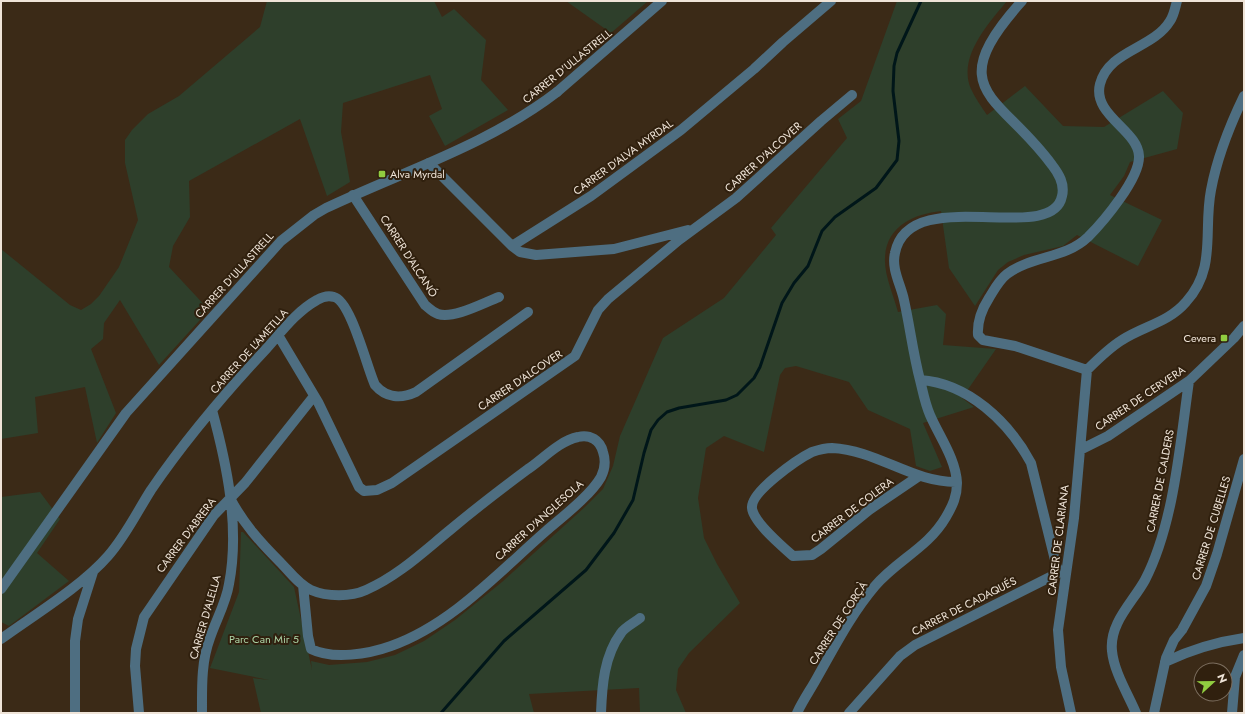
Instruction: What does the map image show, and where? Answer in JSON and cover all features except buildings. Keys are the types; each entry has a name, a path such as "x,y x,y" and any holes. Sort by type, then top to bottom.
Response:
{"street":[{"name":"CARRER D'ULLASTRELL","path":"1,589 126,413 252,271 281,241 326,208 497,132 534,110 662,1"},
{"name":"CARRER D'ALVA MYRDAL","path":"512,246 591,196 676,134 754,69 782,42 831,1"},
{"path":"1022,1 1006,19 993,38 983,61 981,69 982,79 990,98 1034,144 1059,174 1063,188 1058,206 1054,211 1048,214 1034,217 954,217 935,219 917,225 903,235 898,242 894,254 894,261 904,298 911,342 920,380 934,381 952,386 976,400 998,419 1024,451 1031,464 1062,570"},
{"path":"1177,1 1172,16 1165,28 1148,42 1114,62 1103,77 1100,85 1100,97 1103,105 1136,146 1139,154 1139,163 1130,183 1090,235 1073,250 1028,263 1006,275 986,302 977,327 978,335 983,340 1015,346 1087,370 1122,340 1162,322 1174,314 1186,303 1201,282 1206,263 1211,191 1227,136 1244,96"},
{"name":"CARRER D'ALCOVER","path":"278,335 314,396 359,487 364,491 378,490 408,472 575,356 598,310 652,261 736,198 821,120 852,95"},
{"path":"429,163 512,246 520,252 536,255 614,249 696,228"},
{"name":"CARRER D'ALCANÓ","path":"353,195 425,304 432,312 445,315 453,314 499,298"},
{"name":"CARRER DE L'AMETLLA","path":"1,639 93,571 109,556 176,455 212,410 278,335 316,301 327,296 338,298 342,301 351,317 375,385 385,394 400,396 416,392 528,312"},
{"name":"CARRER DE CERVERA","path":"1080,450 1108,436 1189,381 1234,338 1244,326"},
{"name":"CARRER DE CLARIANA","path":"1071,713 1061,667 1058,630 1062,570 1074,518 1087,370"},
{"name":"CARRER DE CORÇÀ","path":"797,713 853,618 876,585 927,542 940,528 953,505 956,495 957,482 951,460 925,402 920,380"},
{"name":"CARRER DE CALDERS","path":"1136,713 1114,661 1112,650 1114,635 1122,614 1146,577 1161,539 1170,506 1189,381"},
{"name":"CARRER D'ABRERA","path":"139,713 135,666 136,649 144,617 200,533 214,515 245,483 314,396"},
{"name":"CARRER D'ALELLA","path":"202,713 204,658 229,584 232,554 230,498 225,464 212,410"},
{"name":"CARRER D'ANGLESOLA","path":"230,498 240,519 309,590 329,594 349,594 365,591 415,560 494,494 565,442 580,436 588,436 594,438 602,448 605,465 600,480 569,510 455,609 421,632 392,646 348,654 328,654 311,649 308,636 303,585"},
{"name":"CARRER DE COLERA","path":"919,476 869,510 822,549 812,555 792,556 762,526 752,509 752,502 756,495 767,484 805,456 824,449 844,449 887,462 919,476 941,483 957,482"},
{"name":"CARRER DE CUBELLES","path":"1154,713 1165,662 1174,640 1182,630 1206,586 1217,554 1244,459"},
{"name":"CARRER DE CADAQUÉS","path":"849,713 900,656 915,644 1062,570"},
{"path":"75,713 74,641 78,619 93,571"},
{"path":"601,713 604,675 616,642 621,632 640,618"},
{"path":"1165,662 1201,647 1244,638"},
{"path":"1232,713 1235,677 1244,655"},
{"path":"1233,702 1237,697 1244,694"}],"green space":[{"path":"267,1 434,1 442,17 454,9 486,40 481,80 508,110 445,146 429,116 442,109 430,75 343,103 341,132 350,182 327,196 300,119 189,181 190,217 173,246 169,267 209,310 159,365 120,300 104,323 103,339 91,349 116,413 97,443 85,387 35,397 38,433 1,439 1,249 70,305 81,310 91,304 99,296 119,267 138,220 125,163 125,140 132,130 148,114 179,96 260,27"},
{"path":"566,1 648,1 611,33"},
{"name":"Parc Can Mir 5","path":"897,1 1007,1 977,41 971,53 968,65 968,77 971,89 987,115 1025,86 1063,126 1104,127 1163,91 1183,113 1177,149 1130,162 1124,176 1110,195 1162,220 1138,266 1077,235 1063,246 1024,255 1008,262 998,270 975,306 949,268 941,211 921,215 912,219 896,230 890,238 887,247 885,265 898,312 937,305 946,314 943,345 996,349 962,398 974,407 923,423 942,467 930,471 916,466 910,429 868,410 849,382 796,366 785,368 780,375 764,452 724,436 706,448 698,498 704,538 717,564 740,603 689,653 678,669 676,690 686,713 640,713 639,688 529,694 534,713 261,713 253,678 269,680 210,668 239,592 241,532 243,532 294,587 312,670 311,661 329,665 367,662 395,655 424,641 455,620 502,582 585,507 603,489 613,466 620,436 663,338 724,298 776,235 771,228 847,138 838,119 861,101"},
{"path":"40,492 60,519 37,553 69,581 9,626 1,622 1,497"}],"waterway":[{"path":"441,713 504,641 586,570 614,533 633,500 651,430 658,420 667,412 679,408 726,400 737,395 754,378 760,367 782,303 794,283 808,266 822,231 835,217 876,188 897,160 899,141 893,91 894,66 897,53 921,1"}],"place":[{"name":"Alva Myrdal","path":"382,174"},
{"name":"Cevera","path":"1224,338"}]}
